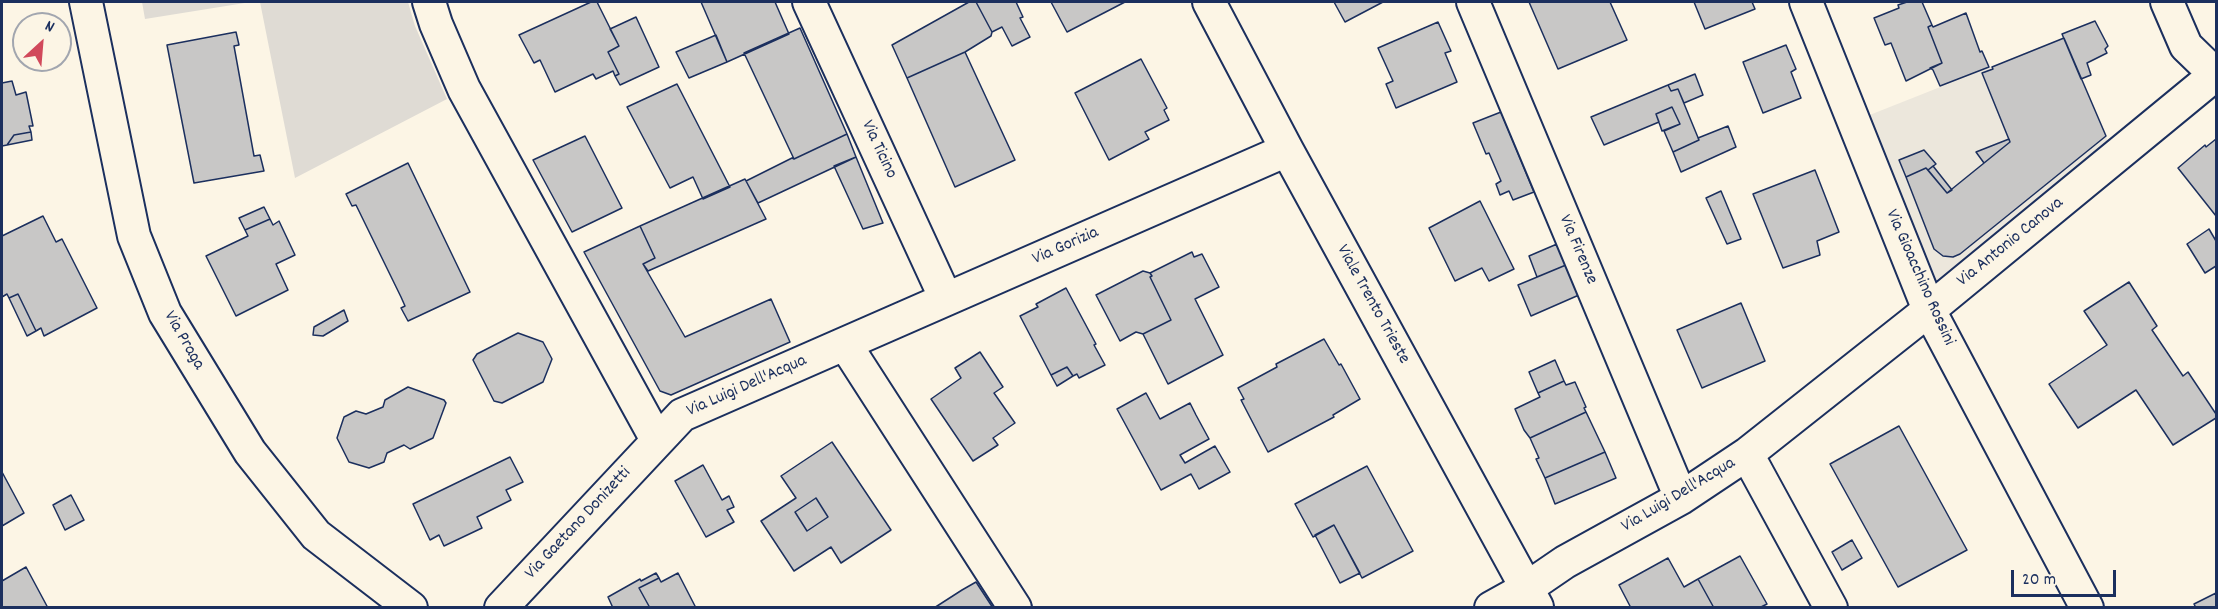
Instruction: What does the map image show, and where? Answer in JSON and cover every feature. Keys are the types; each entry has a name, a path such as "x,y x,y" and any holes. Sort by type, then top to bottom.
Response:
{"street":[{"name":"Via Praga","path":"86,2 134,236 165,313 250,452 316,535 411,608"},
{"path":"429,2 464,89 657,440"},
{"name":"Via Ticino","path":"809,2 946,299"},
{"name":"Viale Trento Trieste","path":"1209,2 1287,150 1532,598"},
{"name":"Via Firenze","path":"1473,2 1681,498"},
{"name":"Via Gioacchino Rossini","path":"1806,2 1929,310 2087,608"},
{"path":"2167,2 2186,46 2216,75"},
{"name":"Via Antonio Canova","path":"1747,454 1929,310 2216,75"},
{"name":"Via Gorizia","path":"845,344 1287,150"},
{"path":"845,344 1015,608"},
{"name":"Via Luigi Dell'Acqua","path":"657,440 682,415 845,344"},
{"name":"Via Gaetano Donizetti","path":"501,608 657,440"},
{"name":"Via Luigi Dell'Acqua","path":"1491,608 1532,598 1565,562 1681,498 1747,454 1831,608"}],"shaded area":[{"path":"142,2 251,2 145,19"},
{"path":"260,2 408,2 415,26 447,99 295,178"},
{"path":"2064,38 2114,155 1930,306 1857,120"}],"building":[{"path":"591,2 597,2 619,46 608,52 619,74 615,76 613,71 596,79 593,74 555,92 540,60 534,63 519,35"},
{"path":"701,2 775,2 789,34 727,62"},
{"path":"969,2 976,2 992,32 991,36 965,52 907,78 892,45"},
{"path":"976,2 1016,2 1023,17 1020,18 1030,37 1012,46 1002,27 992,32"},
{"path":"1051,2 1125,2 1067,32"},
{"path":"1334,2 1383,2 1345,22"},
{"path":"1529,2 1610,2 1627,40 1558,69"},
{"path":"1694,2 1752,2 1755,9 1705,29"},
{"path":"1907,2 1922,2 1932,25 1928,27 1942,63 1906,81 1891,43 1885,45 1874,18 1899,8 1898,5"},
{"path":"1966,13 1980,52 1982,51 1989,67 1940,86 1930,68 1942,63 1928,27"},
{"path":"636,17 659,67 620,85 615,76 619,74 608,52 619,46 610,29"},
{"path":"2095,21 2108,46 2105,49 2107,53 2087,63 2091,75 2081,79 2062,34"},
{"path":"1438,22 1451,51 1445,53 1457,82 1396,108 1386,84 1393,81 1378,48"},
{"path":"800,28 847,134 794,159 744,53"},
{"path":"236,32 239,45 234,46 254,156 260,155 264,171 194,183 167,45"},
{"path":"716,35 727,62 689,78 676,52"},
{"path":"2064,38 2106,136 1960,254 1953,257 1943,256 1934,249 1906,177 1926,168 1947,193 2010,142 1982,73"},
{"path":"1786,45 1796,69 1791,72 1801,98 1763,113 1743,62"},
{"path":"965,52 1015,160 955,187 907,78"},
{"path":"1141,59 1167,108 1164,110 1169,120 1145,132 1149,139 1109,160 1075,93"},
{"path":"1695,74 1703,95 1684,103 1678,89 1671,91 1668,85"},
{"path":"12,81 16,95 26,92 33,126 29,126 31,132 14,135 7,145 2,146 2,83"},
{"path":"677,84 730,187 703,199 693,177 670,188 627,107"},
{"path":"1668,85 1671,91 1678,89 1699,140 1673,152 1664,131 1680,124 1672,107 1656,114 1659,122 1604,145 1591,117"},
{"path":"1672,107 1680,124 1662,131 1656,114"},
{"path":"1501,112 1534,192 1513,200 1509,191 1500,195 1496,184 1501,181 1473,123"},
{"path":"1728,126 1736,147 1681,172 1673,152 1699,140 1698,138"},
{"path":"31,132 32,140 7,145 14,135"},
{"path":"847,134 856,157 758,203 746,181"},
{"path":"585,136 622,208 572,232 533,160"},
{"path":"2009,139 2010,142 1984,163 1976,152"},
{"path":"2216,139 2216,216 2178,168 2205,145 2206,147"},
{"path":"1924,150 1936,164 1928,170 1926,168 1906,177 1899,160"},
{"path":"856,157 883,223 863,229 834,166"},
{"path":"408,163 470,292 408,321 401,308 405,306 401,297 356,205 352,206 346,194"},
{"path":"1933,166 1952,190 1947,193 1928,170"},
{"path":"1815,170 1839,232 1817,241 1820,255 1783,268 1753,194"},
{"path":"745,179 766,219 648,271 643,264 655,258 640,226"},
{"path":"1721,191 1741,239 1727,244 1706,198"},
{"path":"1480,201 1514,269 1489,281 1482,268 1455,281 1429,228"},
{"path":"264,207 270,219 245,230 239,218"},
{"path":"43,216 56,242 62,239 97,308 44,336 41,328 36,331 18,294 9,298 7,294 2,297 2,236"},
{"path":"270,219 273,225 279,221 295,255 276,264 288,290 236,316 206,256 248,236 245,230"},
{"path":"640,226 655,258 643,264 685,337 771,299 790,342 671,395 660,391 584,252"},
{"path":"2209,229 2216,241 2216,266 2205,273 2187,244"},
{"path":"1557,244 1566,265 1537,277 1529,256"},
{"path":"1192,252 1194,257 1202,254 1219,287 1195,299 1223,355 1168,384 1143,334 1171,320 1150,273"},
{"path":"1566,265 1579,295 1531,316 1518,285"},
{"path":"1143,271 1152,276 1150,277 1171,320 1143,334 1136,332 1120,341 1096,295"},
{"path":"2129,282 2157,326 2152,330 2183,376 2188,372 2216,414 2216,418 2173,445 2136,390 2078,428 2049,384 2107,345 2084,311"},
{"path":"1066,288 1105,365 1079,378 1077,374 1073,376 1067,367 1051,375 1020,316 1038,307 1036,304"},
{"path":"18,294 36,331 27,336 9,298"},
{"path":"1741,303 1765,361 1702,388 1677,330"},
{"path":"344,310 348,321 323,336 313,335 314,327"},
{"path":"518,333 543,342 552,359 543,382 502,403 494,401 473,360 477,354"},
{"path":"1324,339 1360,399 1333,415 1334,417 1268,452 1241,400 1244,399 1238,388 1277,367 1276,364"},
{"path":"980,352 1003,387 994,393 1015,423 993,438 998,445 973,461 931,399 961,378 955,368"},
{"path":"1555,360 1564,381 1538,393 1529,372"},
{"path":"1067,367 1073,376 1057,386 1051,375"},
{"path":"1564,381 1566,385 1575,382 1586,412 1530,438 1515,409 1540,397 1538,393"},
{"path":"408,387 444,400 446,403 433,438 410,449 404,445 387,453 384,462 369,468 349,462 337,438 344,417 356,411 366,414 383,407 385,400"},
{"path":"1146,393 1160,419 1190,403 1209,439 1180,455 1185,463 1215,446 1230,472 1199,489 1191,474 1161,490 1117,409"},
{"path":"1586,412 1605,452 1545,478 1530,438"},
{"path":"1899,426 1967,550 1898,587 1830,464"},
{"path":"832,442 891,530 841,563 831,547 794,571 761,521 796,498 781,476","holes":["816,498 828,517 807,531 795,512"]},
{"path":"1605,452 1616,478 1555,504 1545,478"},
{"path":"510,457 523,482 506,490 511,500 477,517 482,528 444,546 439,535 430,540 413,504"},
{"path":"703,465 722,500 729,496 734,507 727,510 734,522 706,537 675,481"},
{"path":"1367,466 1413,551 1362,578 1334,525 1313,537 1295,504"},
{"path":"2,472 24,513 2,526"},
{"path":"71,495 84,520 65,530 53,505"},
{"path":"816,498 828,517 807,531 795,512"},
{"path":"1334,525 1360,573 1340,583 1315,535"},
{"path":"1852,540 1862,558 1842,570 1832,552"},
{"path":"1740,556 1767,604 1759,608 1714,608 1698,579"},
{"path":"1668,558 1684,587 1698,579 1714,608 1631,608 1619,585"},
{"path":"26,567 48,608 2,608 2,581"},
{"path":"656,573 659,578 639,588 650,608 613,608 608,597"},
{"path":"678,573 696,608 650,608 639,588 659,578 661,582"},
{"path":"976,582 993,608 934,608 962,590"},
{"path":"2216,593 2216,608 2196,608 2194,604"}]}
